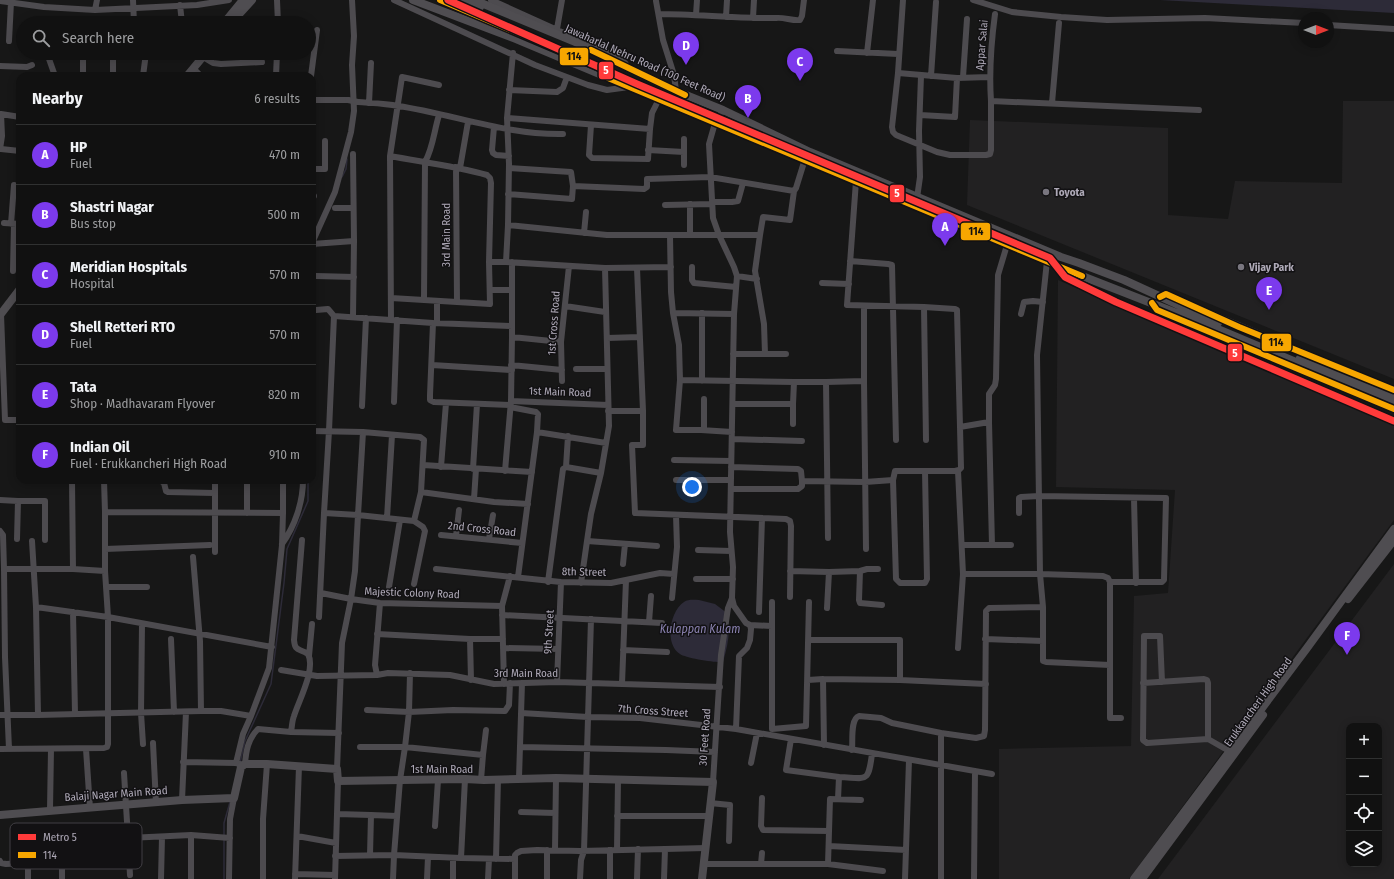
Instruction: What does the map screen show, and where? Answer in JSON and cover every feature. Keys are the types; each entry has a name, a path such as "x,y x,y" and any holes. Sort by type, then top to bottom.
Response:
{"main road":[{"path":"237,16 252,0"},
{"path":"413,0 516,39 1007,245 1152,303 1163,301 1394,396"},
{"path":"440,0 603,69 608,78"},
{"path":"462,0 605,60 616,62"},
{"name":"Jawaharlal Nehru Road (100 Feet Road)","path":"474,0 573,41 676,91 723,110 810,152 1061,257 1124,280 1163,301"},
{"path":"229,16 240,1"},
{"path":"191,72 200,60"},
{"path":"1163,301 1166,294 1239,327 1394,390"},
{"path":"0,315 16,298"},
{"path":"1163,301 1220,330 1394,403"},
{"path":"1152,303 1157,310 1394,409"},
{"path":"1134,879 1394,528"},
{"name":"Erukkancheri High Road","path":"1142,879 1328,624 1394,540"},
{"path":"232,798 241,764 267,764 337,769 338,781"},
{"name":"1st Main Road","path":"338,781 465,779 498,780 519,778 556,778 586,780 713,782"},
{"name":"30 Feet Road","path":"702,879 713,782"},
{"name":"Balaji Nagar Main Road","path":"0,815 182,800 232,798"}],"street":[{"path":"95,10 97,0"},
{"path":"134,0 134,16"},
{"path":"0,1 95,10 180,6 197,2 229,0"},
{"path":"277,0 278,16"},
{"path":"316,235 335,192 351,132 354,111 352,91 354,27 352,0"},
{"path":"394,0 535,64 588,85 607,90 630,87"},
{"path":"491,0 506,3 617,57 624,61 628,68"},
{"path":"557,29 562,0"},
{"path":"696,15 698,0"},
{"path":"726,17 727,0"},
{"path":"753,18 754,0"},
{"path":"659,14 778,18 794,21 800,20 802,16 804,0"},
{"path":"868,53 873,0"},
{"path":"903,0 898,54 898,73 892,127 893,132 896,135 919,144"},
{"path":"973,0 1012,12 1061,17 1107,20 1205,18 1298,23"},
{"path":"656,1 663,40 674,75 676,91"},
{"path":"9,41 11,2"},
{"path":"931,76 936,2"},
{"path":"180,6 181,16"},
{"name":"Appar Salai","path":"919,144 937,152 950,154 990,154 991,101 989,77 991,43 995,14"},
{"path":"920,115 955,117 967,18"},
{"path":"1052,103 1059,23"},
{"path":"1334,25 1394,29"},
{"path":"316,38 317,30"},
{"path":"837,51 898,54"},
{"path":"505,471 512,368 512,290 509,262 509,156 507,118 508,90 513,54"},
{"path":"49,60 54,72"},
{"path":"83,60 83,72"},
{"path":"113,60 113,72"},
{"path":"144,72 145,60"},
{"path":"210,60 213,63 221,64 262,62"},
{"path":"276,72 277,60"},
{"path":"312,72 313,60"},
{"path":"369,103 371,63"},
{"path":"0,66 27,67 32,65"},
{"path":"194,69 197,72"},
{"path":"898,73 921,76 989,77"},
{"path":"917,198 920,176 919,144 921,76"},
{"path":"394,402 394,320 391,298 390,156 402,77 439,85"},
{"path":"508,90 557,92 563,88 567,77"},
{"path":"592,125 590,157 648,159 652,113 659,99"},
{"path":"316,100 348,100 398,106 468,122 535,134 563,134"},
{"path":"991,101 1199,110"},
{"path":"723,110 715,123 709,144 713,218 719,236 737,276 757,279"},
{"path":"16,116 1,114 2,136 0,149 16,151"},
{"path":"424,300 425,162 431,149 432,137 439,115"},
{"path":"507,118 650,129"},
{"name":"3rd Main Road","path":"457,302 458,168 468,122"},
{"path":"494,127 493,153 509,156"},
{"path":"684,139 684,165"},
{"path":"316,168 325,169 325,141"},
{"path":"648,150 684,152"},
{"path":"353,154 353,317"},
{"path":"390,156 458,168 487,175 490,178 491,183 489,262 490,304 391,298"},
{"path":"765,354 764,324 755,265 763,217 790,220 794,191 804,160"},
{"path":"508,194 572,199 573,186 571,172 509,168"},
{"path":"573,186 644,188 647,187 647,179 710,178 794,191"},
{"path":"856,181 847,305 924,307 957,310 961,468 958,471 963,574 958,648"},
{"path":"665,205 738,201 744,183"},
{"path":"13,271 15,224 14,185"},
{"path":"690,204 690,235"},
{"path":"335,208 353,208"},
{"path":"584,233 586,212"},
{"path":"4,223 15,224"},
{"path":"508,225 607,236 760,235"},
{"path":"670,236 670,267 673,313 679,345 680,380 676,430 732,432"},
{"path":"316,244 354,241"},
{"path":"992,545 989,394 995,385 996,379 998,276 1007,245"},
{"path":"850,261 892,265 896,440"},
{"path":"1047,261 1037,356 1040,574 1043,661 1110,665"},
{"path":"489,262 605,268 670,267"},
{"name":"1st Cross Road","path":"562,381 561,342 569,266"},
{"path":"692,267 692,280 694,283 736,287"},
{"path":"581,583 587,541 609,426 605,268"},
{"path":"637,268 643,445 632,445 635,513 730,516 786,519 790,521 792,526 790,597"},
{"path":"316,276 354,276"},
{"name":"30 Feet Road","path":"713,782 721,655 728,608 732,598 733,579 730,516 734,314 737,276"},
{"path":"822,283 849,284"},
{"path":"490,290 512,290"},
{"path":"437,301 432,365 562,370"},
{"path":"1021,314 1024,302 1043,302"},
{"path":"565,306 605,312"},
{"path":"864,306 864,482 866,549"},
{"path":"924,307 926,440"},
{"path":"316,310 328,309 334,316 330,431 319,617"},
{"path":"673,313 734,314"},
{"path":"702,313 702,381"},
{"path":"0,315 2,408 5,420 16,420"},
{"path":"334,316 435,323 512,326"},
{"path":"362,406 366,318"},
{"path":"512,337 561,342"},
{"path":"607,338 640,337"},
{"path":"733,354 786,354"},
{"name":"1st Main Road","path":"432,365 430,400 434,402 608,408 643,411"},
{"path":"576,369 608,369"},
{"path":"680,380 733,382 864,381"},
{"path":"793,424 794,382"},
{"path":"826,382 828,538"},
{"path":"704,400 704,430"},
{"path":"441,467 446,402"},
{"path":"474,499 477,404"},
{"path":"510,404 536,412 538,414 518,577"},
{"path":"733,404 793,404"},
{"path":"960,427 989,422"},
{"path":"316,431 363,432 423,438 425,442 421,492 414,522"},
{"path":"337,769 342,643 355,570 363,432"},
{"path":"537,432 606,443"},
{"path":"387,518 392,435"},
{"path":"548,582 563,469 566,467 568,436"},
{"path":"732,439 802,441"},
{"path":"674,460 798,469 801,471 802,486 798,489 731,489"},
{"path":"423,465 532,472"},
{"path":"566,467 601,473"},
{"path":"925,471 927,579 925,583 900,583 896,579 893,480 896,471 925,471 958,471"},
{"path":"676,480 731,480"},
{"path":"802,481 864,482 893,480"},
{"path":"72,484 73,569"},
{"path":"0,749 86,749 107,747 108,617 105,572 104,484"},
{"path":"164,484 165,489 168,492 215,493"},
{"path":"215,484 216,552"},
{"path":"247,484 247,513"},
{"path":"241,764 243,734 269,668 282,545 283,484"},
{"path":"282,545 288,536 298,512 302,484"},
{"path":"421,492 528,504"},
{"path":"1019,513 1019,498 1021,497 1164,498 1167,500 1164,580 1162,582 1136,583 1110,582"},
{"path":"1134,498 1136,583"},
{"path":"0,500 45,501 45,540"},
{"path":"17,539 18,501"},
{"path":"456,536 459,510"},
{"path":"104,512 283,513"},
{"path":"324,514 358,514 414,522 423,527 425,531 414,584"},
{"path":"489,539 493,515"},
{"path":"672,598 677,547 676,515"},
{"path":"759,612 762,518"},
{"path":"389,587 400,520"},
{"path":"0,531 3,535 4,569 2,657 3,680 8,715 9,749"},
{"name":"2nd Cross Road","path":"441,535 489,539 522,544"},
{"path":"32,540 36,607 38,714"},
{"path":"302,540 294,627 294,646 306,652 309,656"},
{"path":"587,541 657,546"},
{"path":"105,550 210,544"},
{"path":"623,564 625,544"},
{"path":"962,545 1011,545"},
{"path":"698,550 731,550"},
{"path":"194,557 199,633 201,711"},
{"path":"4,569 73,569 105,572"},
{"name":"8th Street","path":"436,569 510,576 548,582 581,583 611,583 660,573 674,574"},
{"path":"790,570 829,572 878,569"},
{"path":"860,571 860,603 882,605"},
{"path":"827,608 829,572"},
{"path":"963,574 1040,574 1103,576 1108,578 1110,582 1110,718 1121,718"},
{"path":"367,710 408,712 504,710 509,705 503,648 502,606 510,576"},
{"path":"696,579 733,579"},
{"path":"622,684 626,580"},
{"name":"9th Street","path":"557,682 561,582"},
{"path":"106,587 147,588"},
{"name":"Majestic Colony Road","path":"321,593 380,603 502,606"},
{"path":"649,622 651,596"},
{"path":"732,598 734,606 746,623 750,625 772,626"},
{"path":"772,602 772,729 806,726 809,602"},
{"path":"377,675 375,665 380,603"},
{"path":"36,607 108,617 272,647"},
{"path":"852,750 853,721 859,716 881,718 892,723 941,733 976,738 984,736 986,730 986,613 989,608 1042,607"},
{"path":"74,612 75,714"},
{"path":"502,615 662,622"},
{"path":"580,879 580,860 584,851 592,619"},
{"path":"142,624 141,713 143,744"},
{"path":"291,732 294,716 309,676 312,624"},
{"path":"736,729 739,656 747,648 750,640 750,625"},
{"path":"377,634 470,639 503,639"},
{"path":"1162,682 1161,638 1157,635 1145,636 1143,638 1144,742 1208,739 1229,751"},
{"path":"171,639 174,712"},
{"path":"470,639 471,680"},
{"path":"985,639 1043,641"},
{"path":"809,640 900,640 900,680"},
{"path":"503,648 558,649"},
{"path":"623,650 667,652"},
{"name":"3rd Main Road","path":"280,670 309,676 377,675 388,672 450,675 494,684 557,682 720,687"},
{"path":"393,879 400,780 408,712 410,673"},
{"path":"823,679 824,745"},
{"path":"808,680 900,680 986,684"},
{"path":"1143,683 1207,680 1208,739"},
{"path":"519,778 522,683"},
{"path":"0,715 221,711 251,716"},
{"path":"182,800 186,712"},
{"path":"522,713 588,718"},
{"name":"7th Cross Street","path":"588,718 640,718 717,726 992,774"},
{"path":"241,764 248,744 258,729 291,732 339,733"},
{"path":"481,780 486,730"},
{"path":"751,763 757,733"},
{"path":"941,733 941,879"},
{"path":"791,739 786,770 839,777 863,778 868,776 870,771 872,754"},
{"path":"153,743 156,803"},
{"path":"360,747 405,747 483,755"},
{"path":"520,747 715,752"},
{"path":"50,810 51,749"},
{"path":"86,749 90,808"},
{"path":"905,879 910,760"},
{"path":"183,762 241,764"},
{"path":"263,879 263,819 267,764"},
{"path":"299,766 295,877 335,877 338,781"},
{"path":"974,879 975,771"},
{"path":"124,773 127,823"},
{"path":"838,799 839,777"},
{"path":"555,850 556,778"},
{"path":"461,858 465,779"},
{"path":"436,826 438,780"},
{"path":"496,859 498,780"},
{"path":"617,850 618,780"},
{"path":"229,879 226,838 232,798"},
{"path":"762,798 761,826 763,830 829,831"},
{"path":"828,864 830,799 861,800"},
{"path":"710,803 733,804 729,841"},
{"path":"521,812 555,813"},
{"path":"337,814 397,816"},
{"path":"370,856 371,815"},
{"path":"617,816 709,816"},
{"path":"142,838 191,835 226,838"},
{"path":"191,835 191,879"},
{"path":"297,836 336,843"},
{"path":"161,879 162,837"},
{"path":"829,846 906,850"},
{"path":"515,879 515,859 517,853 521,851 706,848"},
{"path":"664,879 665,849"},
{"path":"547,850 547,879"},
{"path":"610,850 610,879"},
{"path":"638,850 638,879"},
{"path":"761,864 762,853"},
{"path":"335,856 515,859"},
{"path":"428,857 428,879"},
{"path":"453,858 453,879"},
{"path":"488,879 489,859"},
{"path":"0,862 10,863"},
{"path":"704,864 828,864 883,871"},
{"path":"28,879 29,869"},
{"path":"130,869 130,876"}],"shaded area":[{"path":"1343,101 1394,101 1394,379 967,205 970,120 1168,128 1168,215 1228,219 1235,181 1342,183"},
{"path":"1058,280 1394,425 1394,520 1129,879 999,879 999,749 1131,746 1134,596 1168,593 1175,490 1056,487"},
{"path":"1394,564 1394,879 1158,879"}],"water":[{"path":"1160,0 1394,0 1394,13"},
{"name":"Kulappan Kulam","path":"699,600 715,604 727,613 729,625 728,638 723,662 714,662 683,656 675,649 672,643 672,620 679,606 686,601"}],"waterway":[{"path":"342,177 346,169 347,159"},
{"path":"240,763 245,741 271,684 287,549 308,501 308,484"},
{"path":"224,835 224,823 230,802"},
{"path":"224,839 224,879"}],"metro line":[{"name":"5","path":"448,0 637,84 1050,258 1065,277 1116,302 1394,421"}],"transit line":[{"name":"114","path":"440,0 603,69 608,78 1082,276"},
{"name":"114","path":"591,50 685,95"},
{"name":"114","path":"1160,297 1166,294 1239,327 1394,390"},
{"name":"114","path":"1152,303 1157,310 1394,409"}],"place":[{"name":"Shell Retteri RTO","path":"686,65"},
{"name":"Meridian Hospitals","path":"800,81"},
{"name":"Shastri Nagar","path":"748,118"},
{"name":"Toyota","path":"1046,192"},
{"name":"HP","path":"945,246"},
{"name":"Vijay Park","path":"1241,267"},
{"name":"Tata","path":"1269,310"},
{"name":"Indian Oil","path":"1347,655"}]}
